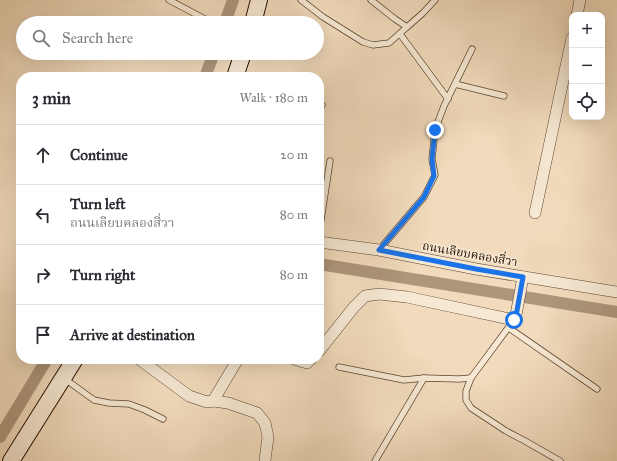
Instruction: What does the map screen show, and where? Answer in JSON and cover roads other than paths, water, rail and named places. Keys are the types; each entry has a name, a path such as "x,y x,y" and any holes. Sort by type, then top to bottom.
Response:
{"street":[{"path":"255,16 259,0"},
{"path":"578,12 580,0"},
{"path":"535,213 570,48"},
{"path":"236,72 240,60"},
{"name":"ถนนเลียบคลองสี่วา","path":"324,243 379,250 476,269 617,292"},
{"path":"324,345 354,307 365,296 379,294 407,297 513,321 523,277"},
{"path":"11,461 72,364"},
{"path":"146,364 189,396 207,402 213,401 228,403 257,413 265,423 268,437 265,460"},
{"path":"213,401 235,364"}],"lane":[{"path":"169,0 199,16"},
{"path":"301,0 322,16"},
{"path":"371,0 407,27"},
{"path":"324,18 363,42 373,45 389,43 424,13 435,0"},
{"path":"400,34 448,99"},
{"path":"379,250 424,197 434,176 432,159 435,130 472,49"},
{"path":"455,84 504,96"},
{"path":"324,200 330,161"},
{"path":"560,461 506,432 471,408 466,400 466,391 471,378 513,321 597,389"},
{"path":"339,367 404,380 424,378 471,378"},
{"path":"63,378 94,400 109,403 129,404 163,419"},
{"path":"375,461 424,378"}],"waterway":[{"path":"227,16 233,0"},
{"path":"207,72 211,60"},
{"path":"324,265 617,312"},
{"path":"0,437 44,364"}]}
